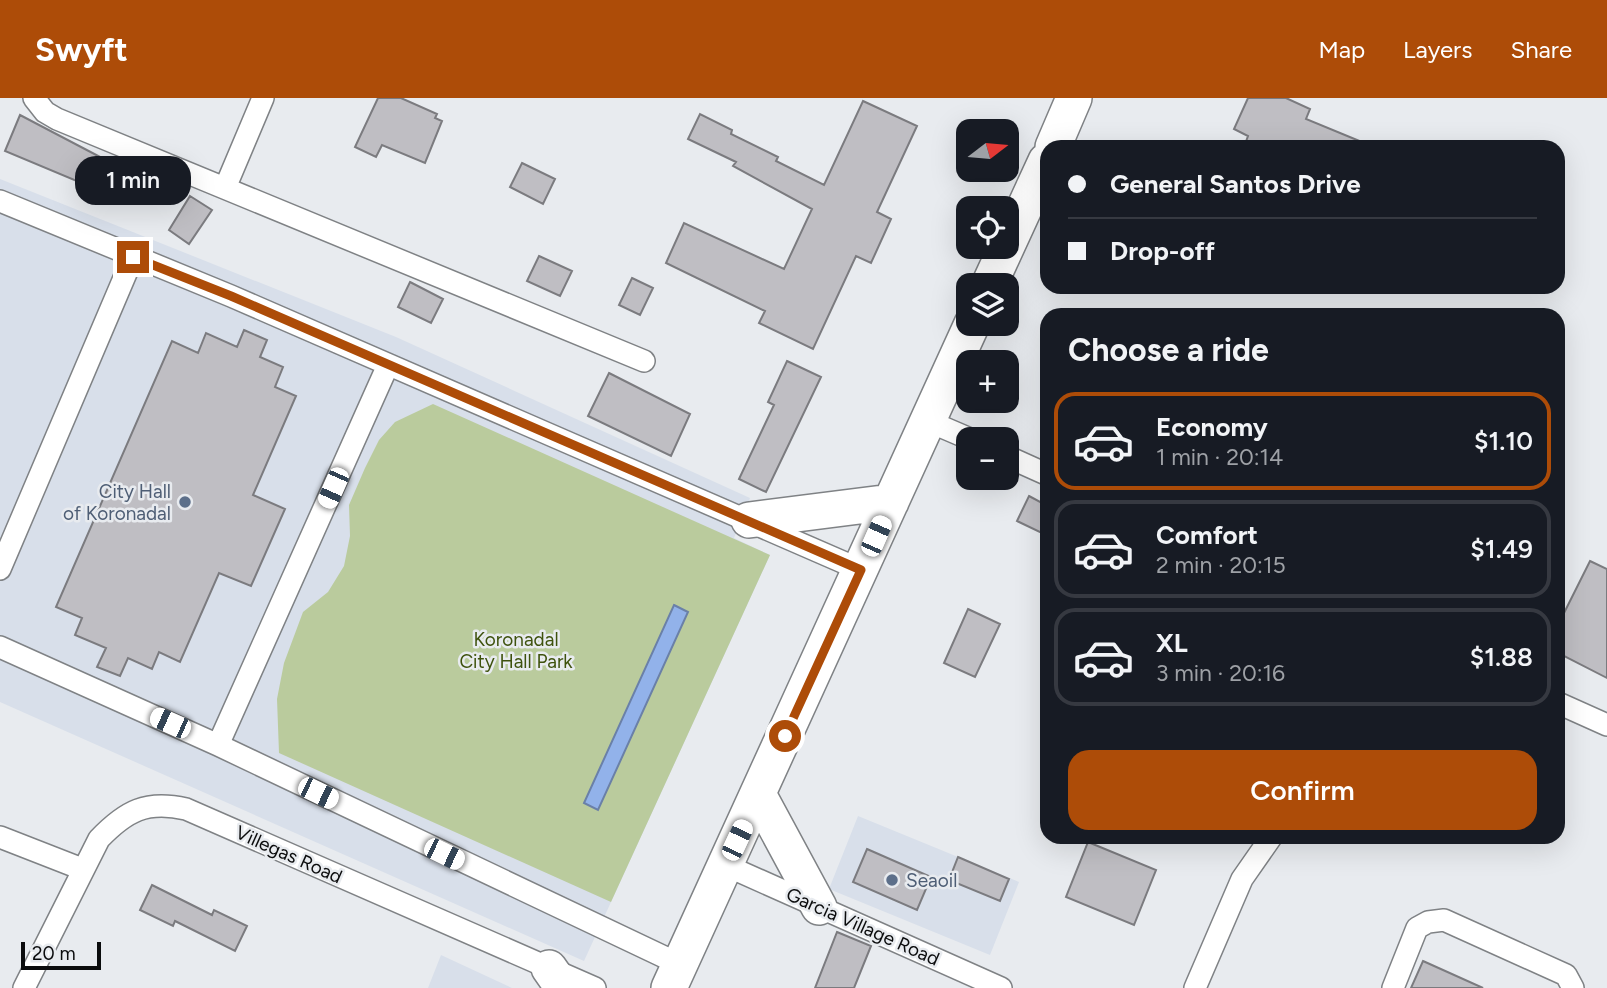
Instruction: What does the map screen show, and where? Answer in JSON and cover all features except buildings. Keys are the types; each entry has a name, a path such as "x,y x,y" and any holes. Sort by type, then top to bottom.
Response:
{"highway":[{"path":"1056,140 1074,98"},
{"path":"995,273 1040,174"},
{"path":"682,980 725,865 967,336"},
{"path":"749,520 891,502"},
{"path":"758,794 819,907"}],"street":[{"path":"34,98 45,112 57,119 644,361"},
{"path":"225,188 263,98"},
{"path":"0,201 388,365 861,570"},
{"path":"0,569 133,257"},
{"path":"218,745 388,365"},
{"path":"928,421 956,433"},
{"path":"1019,462 1040,471"},
{"path":"0,647 218,745 682,980"},
{"path":"1565,706 1607,725"},
{"name":"Villegas Road","path":"24,988 99,839 117,820 143,807 165,804 186,809 556,978 595,988"},
{"path":"0,837 82,869"},
{"path":"1195,988 1242,879 1266,844"},
{"name":"Garcia Village Road","path":"725,865 1001,988"},
{"path":"1393,988 1417,929 1428,922 1444,920 1566,975 1573,988"}],"shaded area":[{"path":"0,179 396,337 750,498 734,538 770,555 584,961 0,702"},
{"path":"858,816 1019,882 990,955 829,889"},
{"path":"441,955 512,988 428,988"}],"green space":[{"name":"Koronadal City Hall Park","path":"433,404 770,555 611,902 279,753 277,699 284,663 303,612 328,592 344,566 350,536 349,505 365,468 379,440 395,422"}],"water":[{"path":"674,605 688,612 598,810 584,803"}],"place":[{"name":"City Hall of Koronadal","path":"185,502"},
{"name":"Seaoil","path":"892,880"}],"route":[{"path":"133,257 231,296 861,570 785,736"}]}
